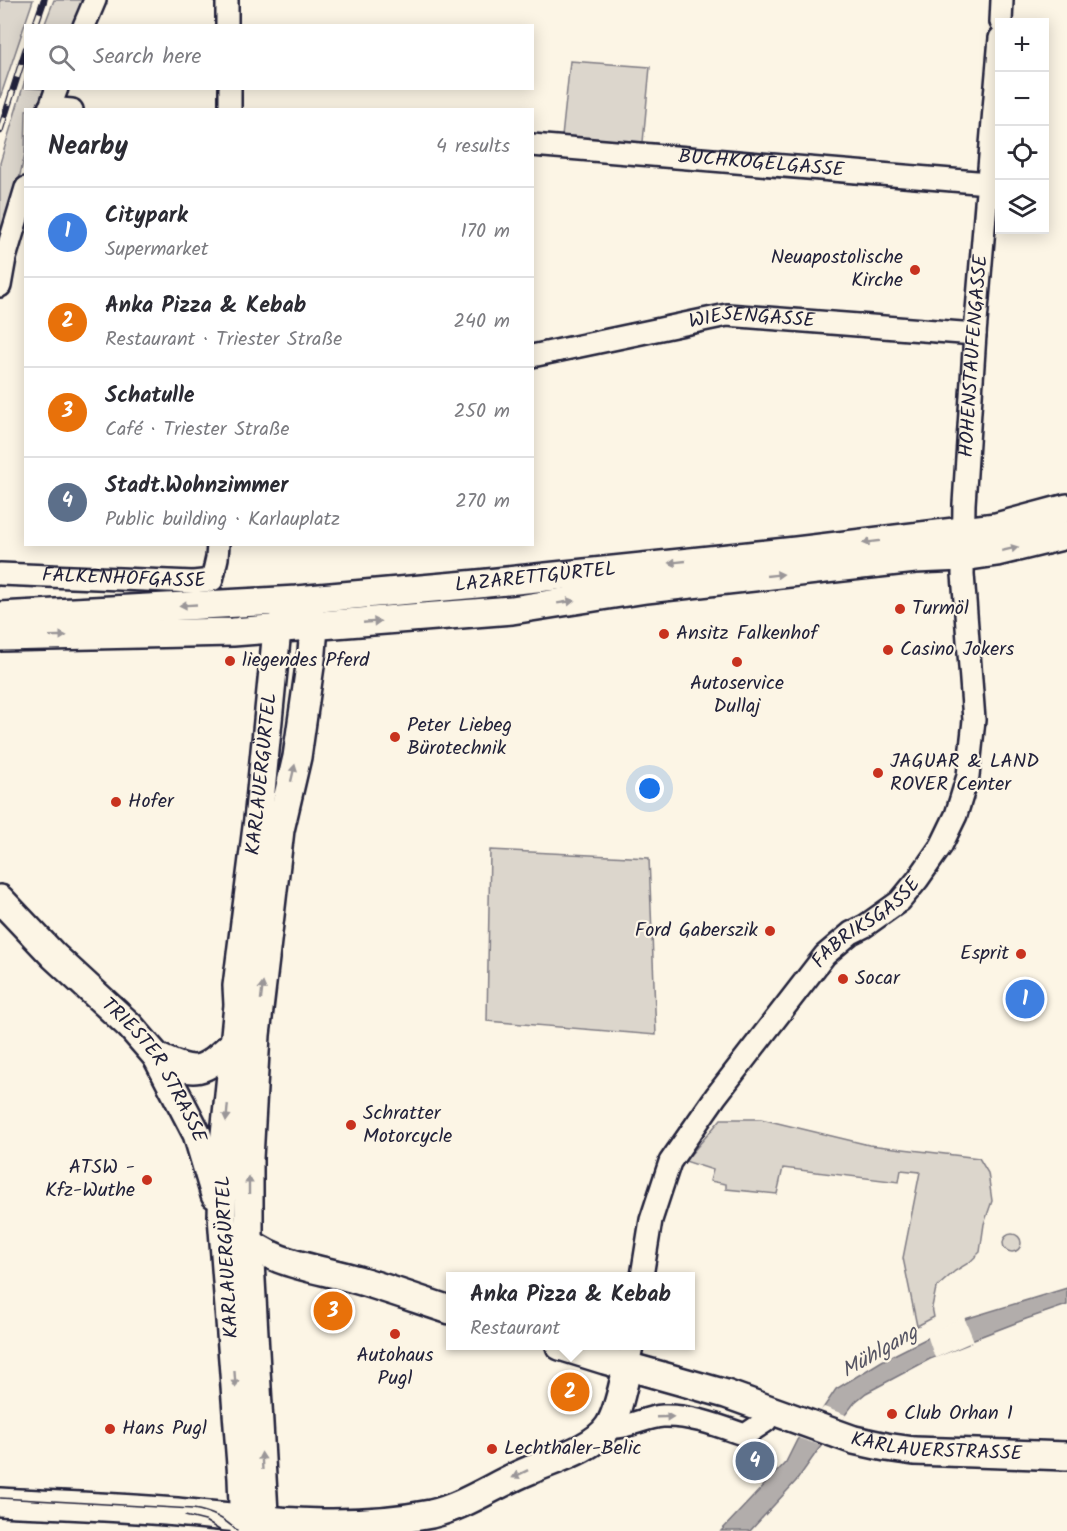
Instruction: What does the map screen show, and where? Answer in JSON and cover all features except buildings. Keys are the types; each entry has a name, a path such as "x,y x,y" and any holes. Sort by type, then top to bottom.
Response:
{"main road":[{"name":"LAZARETTGÜRTEL","path":"0,637 278,630 512,610 645,589 915,559 963,544 996,527 1067,508"},
{"name":"LAZARETTGÜRTEL","path":"0,616 297,600 796,551 963,544 997,552 1067,535"},
{"path":"297,600 309,611 314,627"},
{"name":"KARLAUERGÜRTEL","path":"255,1525 243,1478 222,1216 223,1156 238,1005 237,986 259,811 278,630 297,600"},
{"name":"KARLAUERGÜRTEL","path":"255,1525 249,1158 256,1035 280,830 297,757 311,664 314,627"},
{"name":"TRIESTER STRASSE","path":"0,899 54,956 130,1026 157,1057 197,1134 222,1216 249,1244 281,1260 356,1279 446,1309"},
{"path":"157,1057 195,1070 212,1064 233,1044"},
{"path":"0,1502 169,1512 255,1525 363,1524 432,1514 459,1504 522,1473 585,1446 609,1427 630,1355 591,1350"},
{"name":"KARLAUERSTRASSE","path":"630,1355 726,1394 875,1445 914,1451 1067,1456"}],"street":[{"path":"85,24 95,0"},
{"path":"226,0 227,24"},
{"path":"1001,18 1002,0"},
{"name":"HOHENSTAUFENGASSE","path":"963,544 975,334 996,72"},
{"path":"230,90 230,108"},
{"path":"52,102 67,108"},
{"name":"BUCHKOGELGASSE","path":"534,145 988,183"},
{"path":"0,286 5,258 24,195"},
{"name":"WIESENGASSE","path":"534,356 727,315 975,334"},
{"name":"FABRIKSGASSE","path":"643,1272 651,1220 670,1162 716,1096 825,955 851,933 900,901 941,846 956,815 968,776 974,720 963,544"},
{"name":"FALKENHOFGASSE","path":"0,574 193,582 212,580 218,546"},
{"path":"609,1427 621,1428 668,1416 707,1422 745,1435 766,1421 771,1410"}],"shaded area":[{"path":"0,0 33,0 24,24 0,98"},
{"path":"54,0 85,0 75,24 45,24"},
{"path":"570,61 650,67 643,142 562,137"},
{"path":"24,83 24,90 50,90 42,108 24,108 24,158 0,259 0,163"},
{"path":"490,850 649,858 656,1035 487,1021"},
{"path":"721,1119 761,1119 869,1145 979,1158 988,1173 992,1201 984,1224 980,1252 936,1288 932,1307 934,1317 917,1326 903,1258 920,1172 901,1170 899,1182 783,1168 777,1194 726,1189 726,1184 710,1181 713,1170 685,1161"},
{"path":"1008,1234 1016,1234 1021,1239 1019,1250 1008,1252 1003,1247 1003,1239"},
{"name":"Mühlgang","path":"1067,1288 1067,1305 974,1339 866,1393 855,1402 797,1480 750,1531 721,1531 786,1462 797,1440 836,1389 882,1361 965,1319"}],"pier":[{"path":"964,1317 974,1341 935,1358 927,1335"},
{"path":"824,1407 846,1415 830,1439 822,1446 798,1438 810,1420"}],"tram line":[{"path":"0,1498 193,1509 217,1516 237,1531"},
{"path":"185,1516 205,1521 221,1531"}],"railway":[{"path":"36,24 44,0"},
{"path":"0,131 24,55"}],"place":[{"name":"Neuapostolische Kirche","path":"915,270"},
{"name":"Turmöl","path":"900,609"},
{"name":"Ansitz Falkenhof","path":"664,634"},
{"name":"Casino Jokers","path":"888,650"},
{"name":"liegendes Pferd","path":"230,661"},
{"name":"Autoservice Dullaj","path":"737,662"},
{"name":"Peter Liebeg Bürotechnik","path":"395,737"},
{"name":"JAGUAR & LAND ROVER Center","path":"878,773"},
{"name":"Hofer","path":"116,802"},
{"name":"Ford Gaberszik","path":"770,931"},
{"name":"Esprit","path":"1021,954"},
{"name":"Socar","path":"843,979"},
{"name":"Citypark","path":"1025,999"},
{"name":"Schratter Motorcycle","path":"351,1125"},
{"name":"ATSW - Kfz-Wuthe","path":"147,1180"},
{"name":"Schatulle","path":"333,1311"},
{"name":"Autohaus Pugl","path":"395,1334"},
{"name":"Anka Pizza & Kebab","path":"570,1392"},
{"name":"Club Orhan 1","path":"892,1414"},
{"name":"Hans Pugl","path":"110,1429"},
{"name":"Lechthaler-Belic","path":"492,1449"},
{"name":"Stadt.Wohnzimmer","path":"755,1461"}]}
